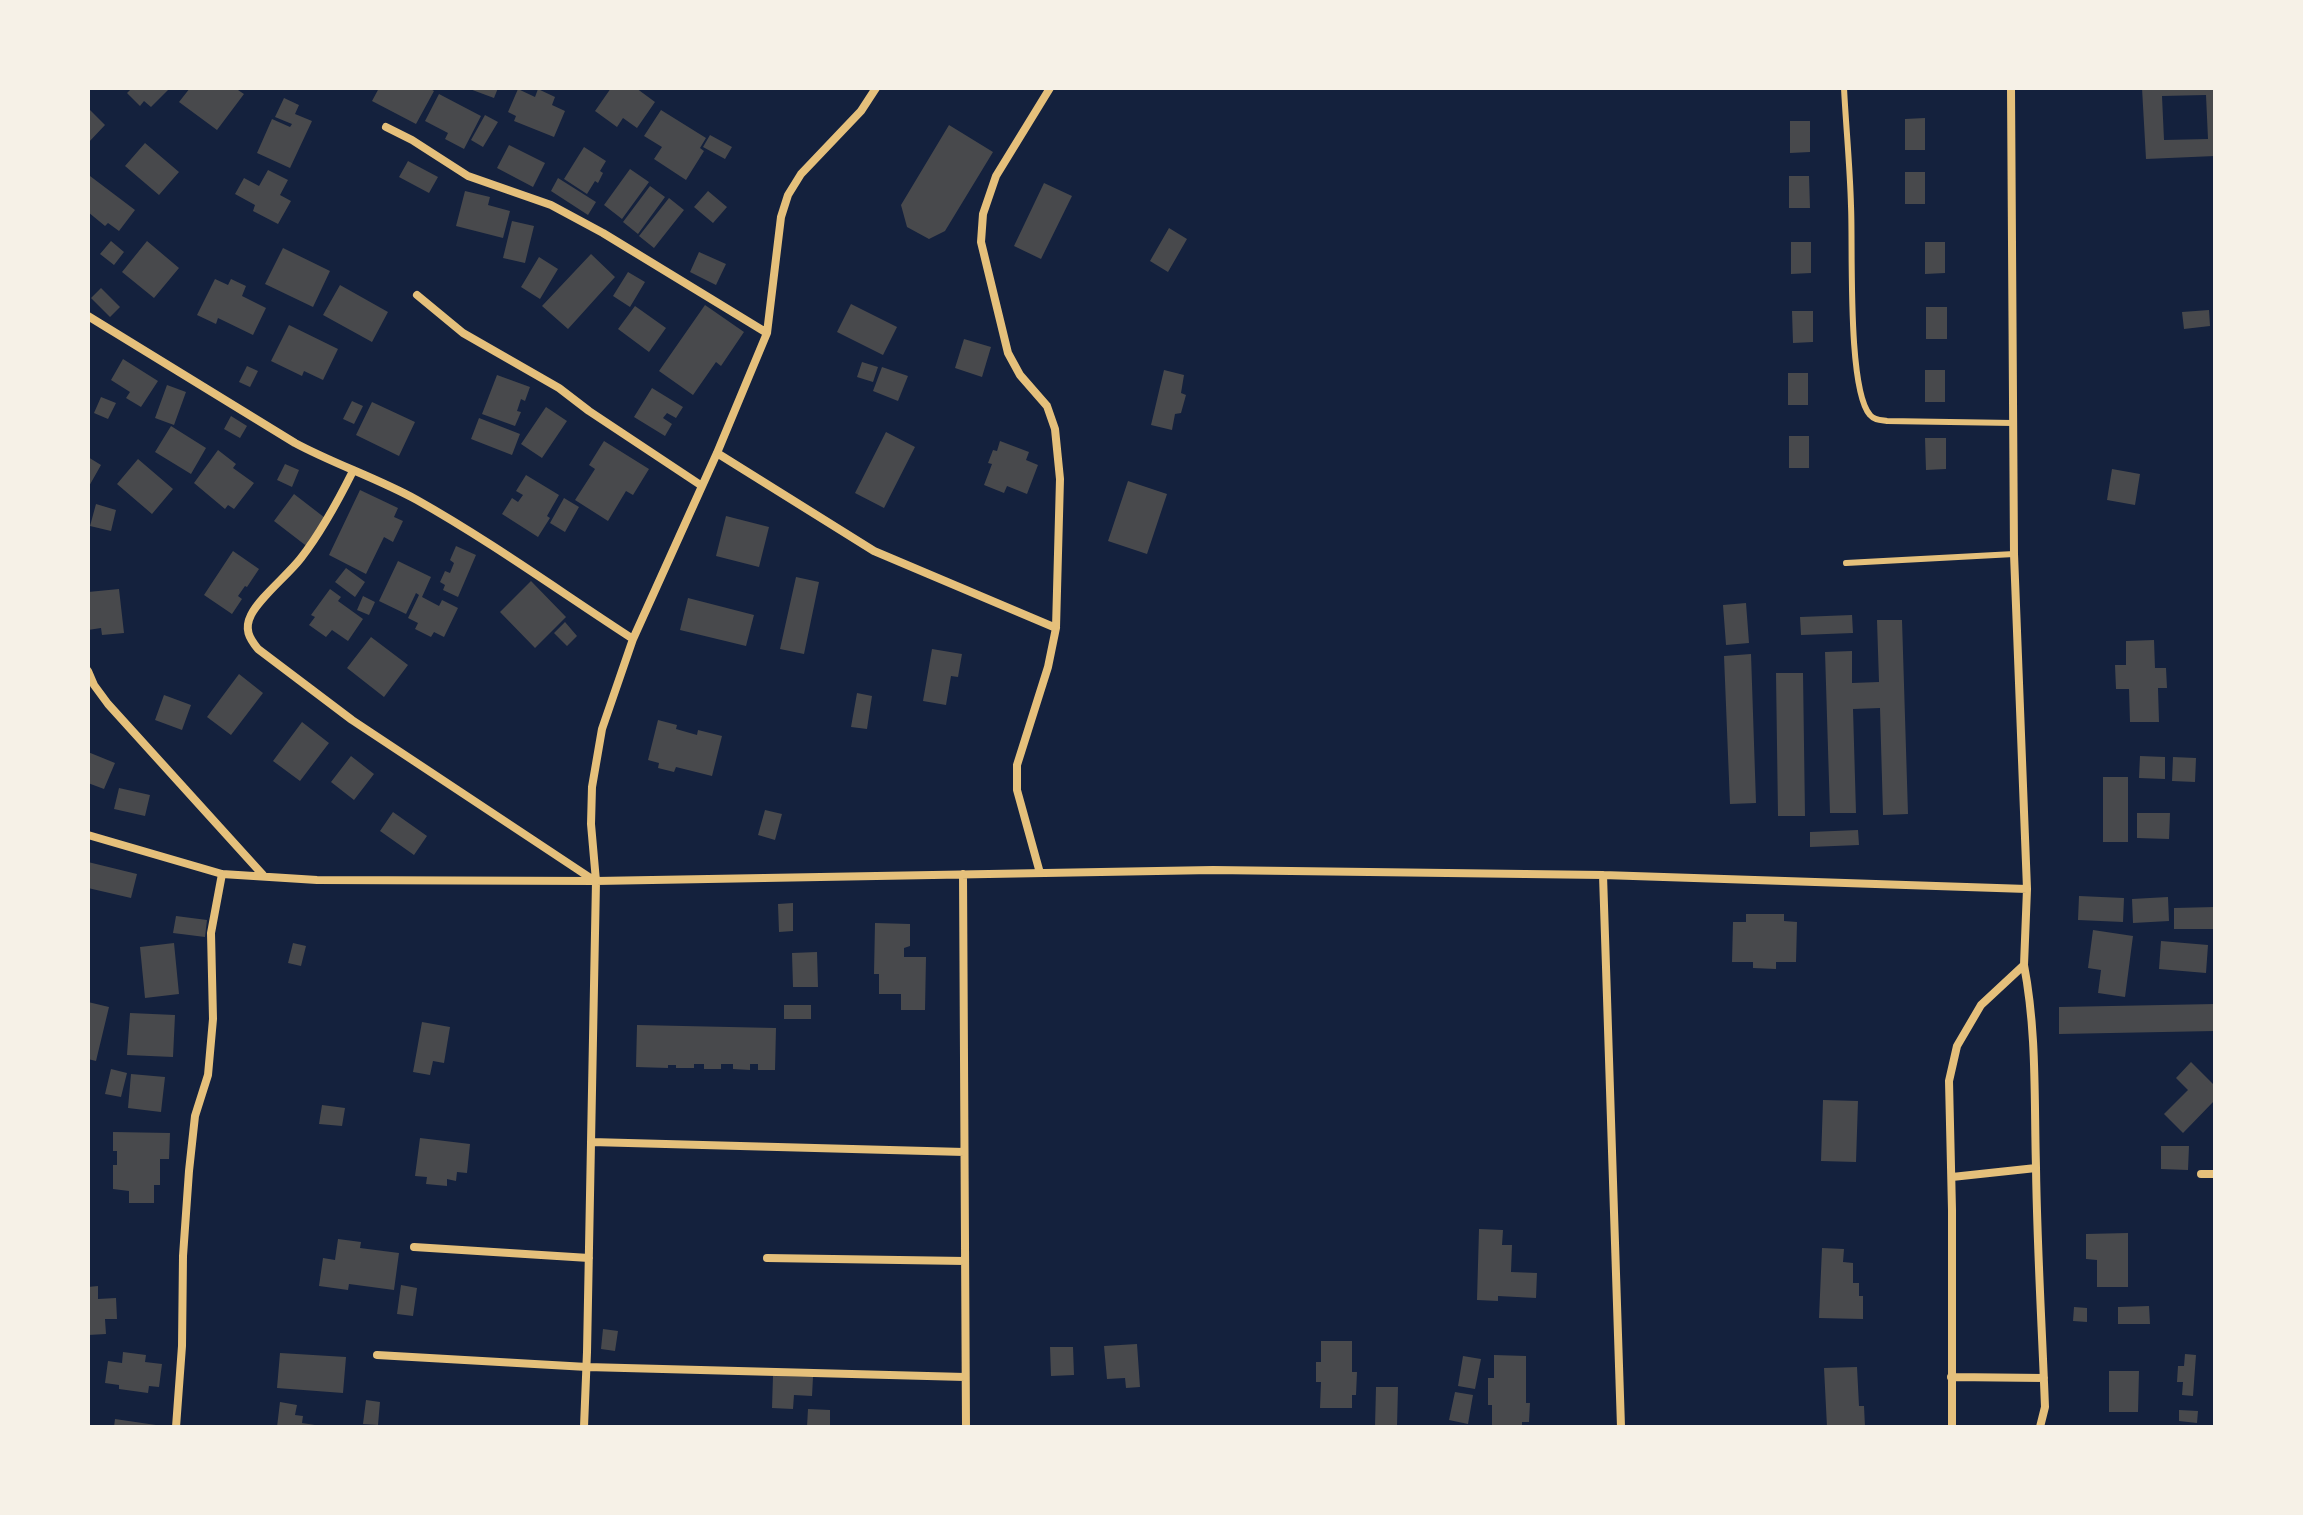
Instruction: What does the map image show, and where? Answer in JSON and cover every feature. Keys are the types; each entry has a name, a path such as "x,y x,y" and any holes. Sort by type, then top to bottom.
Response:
{"street":[{"path":"584,1427 596,881 591,824 592,787 602,729 633,639 767,333 781,217 788,195 801,174 861,111 876,88"},
{"path":"1040,873 1017,790 1017,765 1048,667 1056,628 1060,479 1055,429 1047,406 1020,375 1008,353 981,242 983,214 996,176 1050,88"},
{"path":"2011,88 2014,554 2027,889 2024,965 2035,1049 2045,1407 2040,1427"},
{"path":"386,127 468,176 551,205 603,233 767,333"},
{"path":"417,295 463,333 559,388 702,486"},
{"path":"88,316 295,443 328,461 416,499 633,639"},
{"path":"717,453 874,551 1056,628"},
{"path":"353,471 330,518 303,556 251,615 248,638 258,649 352,720 596,881"},
{"path":"88,671 108,704 263,875"},
{"path":"88,835 222,874 317,880 596,881 1213,870 1603,875 2027,889"},
{"path":"176,1427 189,1171 195,1116 208,1075 213,1019 211,933 222,874"},
{"path":"963,874 966,1427"},
{"path":"1603,875 1621,1427"},
{"path":"1952,1427 1949,1081 1957,1046 1981,1005 2024,965"},
{"path":"591,1142 964,1152"},
{"path":"1952,1177 2036,1168"},
{"path":"2201,1174 2215,1174"},
{"path":"414,1247 589,1258"},
{"path":"767,1258 965,1261"},
{"path":"377,1355 587,1367 965,1377"},
{"path":"1951,1377 2044,1378"}],"lane":[{"path":"1844,88 1855,357 1870,415 1887,421 2013,423"},
{"path":"1846,563 2014,554"}],"building":[{"path":"132,88 170,88 151,107 144,101 140,106 127,93"},
{"path":"190,88 235,88 244,94 217,130 179,102"},
{"path":"379,88 429,88 434,91 416,124 372,101"},
{"path":"467,88 498,88 494,98"},
{"path":"611,88 636,88 655,102 637,128 623,118 617,127 595,111"},
{"path":"2142,88 2215,88 2215,156 2146,159","holes":["2206,95 2208,139 2164,140 2162,96"]},
{"path":"518,89 535,97 538,89 555,97 552,105 565,111 554,137 514,121 516,116 508,112"},
{"path":"439,94 481,116 464,149 445,139 448,133 425,121"},
{"path":"284,98 299,105 295,114 312,121 290,168 257,153 272,119 290,127 292,124 275,117"},
{"path":"88,108 105,125 88,143"},
{"path":"661,110 706,138 700,148 704,151 686,180 654,159 662,147 644,136"},
{"path":"485,115 498,122 483,147 471,140"},
{"path":"1925,118 1925,150 1905,150 1905,119"},
{"path":"1790,121 1810,121 1810,152 1790,153"},
{"path":"949,125 993,152 945,231 929,239 907,227 901,205"},
{"path":"710,135 732,147 725,159 703,147"},
{"path":"145,143 179,172 159,195 125,166"},
{"path":"509,145 545,163 533,187 497,168"},
{"path":"584,147 606,161 598,183 595,181 587,194 564,179"},
{"path":"408,161 438,177 429,193 399,177"},
{"path":"630,169 649,182 622,219 604,205"},
{"path":"268,170 288,180 280,195 291,201 278,224 253,211 255,205 235,194 244,178 259,186"},
{"path":"1905,172 1925,172 1925,204 1905,204"},
{"path":"90,176 135,210 119,231 108,223 105,226 88,212"},
{"path":"1789,176 1809,176 1810,208 1789,208"},
{"path":"558,178 596,202 588,215 551,191"},
{"path":"1044,183 1072,196 1041,259 1014,246"},
{"path":"650,186 665,197 638,234 623,222"},
{"path":"465,191 490,197 488,205 510,211 503,238 456,226"},
{"path":"708,191 727,207 713,223 694,207"},
{"path":"669,198 684,210 654,248 639,236"},
{"path":"512,221 534,226 525,263 503,258"},
{"path":"1169,228 1187,239 1168,272 1150,261"},
{"path":"111,241 124,252 114,265 100,254"},
{"path":"147,241 179,268 154,298 122,272"},
{"path":"1791,242 1811,242 1811,273 1791,274"},
{"path":"1925,242 1945,242 1945,273 1925,274"},
{"path":"283,248 330,271 313,307 265,284"},
{"path":"699,252 726,264 716,285 690,272"},
{"path":"591,254 615,277 568,329 542,306"},
{"path":"539,257 558,269 540,299 521,287"},
{"path":"628,272 645,282 630,307 613,296"},
{"path":"215,279 228,285 231,279 246,286 242,296 266,308 253,335 218,318 216,324 197,315"},
{"path":"340,285 388,312 372,342 323,315"},
{"path":"101,288 120,307 110,317 91,298"},
{"path":"851,304 897,327 883,355 837,332"},
{"path":"705,305 744,332 721,366 716,362 693,395 659,371"},
{"path":"635,306 666,328 649,352 618,329"},
{"path":"1926,307 1947,307 1947,339 1926,339"},
{"path":"2209,310 2210,326 2184,329 2182,312"},
{"path":"1792,311 1813,311 1813,342 1793,343"},
{"path":"289,325 338,349 323,380 304,371 302,376 271,361"},
{"path":"964,339 991,347 982,377 955,368"},
{"path":"123,359 158,381 141,407 126,398 130,392 111,380"},
{"path":"862,362 878,367 873,382 857,377"},
{"path":"247,366 258,371 250,387 239,382"},
{"path":"882,367 908,376 898,401 873,391"},
{"path":"1164,370 1184,375 1181,393 1186,395 1181,413 1175,414 1172,430 1151,425"},
{"path":"1925,370 1945,370 1945,402 1925,402"},
{"path":"1788,373 1808,373 1808,405 1788,405"},
{"path":"497,375 530,387 525,401 521,399 517,411 521,412 515,426 482,414"},
{"path":"167,385 186,392 174,425 155,418"},
{"path":"652,388 683,407 676,418 667,413 663,418 672,424 665,436 634,417"},
{"path":"101,397 116,403 108,419 94,413"},
{"path":"352,401 363,406 354,424 343,419"},
{"path":"372,402 415,422 399,456 356,435"},
{"path":"546,407 567,421 542,458 521,444"},
{"path":"231,416 247,426 240,438 224,429"},
{"path":"479,418 520,434 512,455 471,439"},
{"path":"171,426 206,448 191,474 155,452"},
{"path":"886,432 915,447 884,508 855,493"},
{"path":"1789,436 1809,436 1809,468 1789,468"},
{"path":"1925,438 1946,438 1946,469 1926,470"},
{"path":"604,441 649,469 633,495 626,491 608,521 575,500 595,469 589,465"},
{"path":"1000,441 1029,452 1026,460 1038,465 1027,494 1007,486 1004,493 984,485 992,464 988,463"},
{"path":"218,450 236,464 233,468 254,483 234,509 228,505 225,509 194,483"},
{"path":"88,457 101,465 88,488"},
{"path":"138,459 173,489 152,514 117,484"},
{"path":"285,464 299,470 292,487 277,480"},
{"path":"2112,469 2140,474 2135,505 2107,500"},
{"path":"526,475 559,495 538,537 502,514 512,498 518,502 523,495 516,491"},
{"path":"1128,481 1167,494 1147,554 1108,541"},
{"path":"360,490 398,508 394,517 403,521 393,542 384,537 366,574 329,555"},
{"path":"294,494 329,521 309,548 274,521"},
{"path":"564,498 579,507 565,532 550,523"},
{"path":"96,504 116,510 111,531 90,526"},
{"path":"726,516 769,527 759,567 716,556"},
{"path":"456,546 476,555 458,597 443,590 445,585 440,582 445,571 450,573 454,563 450,560"},
{"path":"233,551 259,569 238,596 242,599 232,614 204,595"},
{"path":"398,561 431,577 422,597 439,606 442,600 458,608 444,637 434,632 431,637 415,629 418,623 408,618 419,595 416,593 406,614 379,601"},
{"path":"346,568 365,582 355,597 335,582"},
{"path":"796,577 819,582 804,654 780,649"},
{"path":"531,581 566,617 535,648 500,612"},
{"path":"119,589 124,633 102,635 101,628 88,630 88,592"},
{"path":"330,589 341,597 338,601 363,619 348,641 332,630 326,637 309,625 315,617 311,615"},
{"path":"363,596 375,602 369,615 357,610"},
{"path":"688,598 754,615 746,646 680,630"},
{"path":"1746,603 1749,643 1726,645 1723,605"},
{"path":"1852,615 1853,633 1801,635 1800,617"},
{"path":"1877,620 1902,620 1908,814 1883,815 1880,708 1853,709 1856,813 1830,813 1825,652 1852,651 1852,683 1879,682"},
{"path":"565,622 577,636 567,646 554,633"},
{"path":"371,637 408,665 384,697 347,668"},
{"path":"2154,640 2155,668 2166,668 2167,688 2158,688 2159,722 2130,722 2129,689 2116,689 2115,665 2126,665 2126,641"},
{"path":"932,649 962,654 958,677 951,676 946,705 923,701"},
{"path":"1751,654 1756,803 1730,804 1724,656"},
{"path":"1776,673 1803,673 1805,816 1778,816"},
{"path":"239,674 263,693 231,735 207,717"},
{"path":"857,693 872,696 867,729 851,727"},
{"path":"164,695 191,705 182,730 155,720"},
{"path":"658,720 697,735 698,730 722,736 712,776 676,767 674,772 658,768 659,763 648,760"},
{"path":"302,722 329,743 300,781 273,761"},
{"path":"88,752 115,763 104,789 88,783"},
{"path":"351,756 374,774 354,800 331,782"},
{"path":"2140,756 2165,757 2165,779 2139,778"},
{"path":"2173,757 2196,758 2195,782 2172,781"},
{"path":"2103,777 2128,777 2128,842 2103,842"},
{"path":"119,788 150,795 145,816 114,809"},
{"path":"765,810 782,814 775,840 758,835"},
{"path":"393,812 427,836 414,855 380,831"},
{"path":"2137,813 2170,813 2169,839 2137,838"},
{"path":"1858,830 1859,845 1810,847 1810,832"},
{"path":"88,862 137,874 131,898 88,888"},
{"path":"2079,896 2124,898 2123,922 2078,920"},
{"path":"2168,897 2169,921 2133,923 2132,899"},
{"path":"793,903 793,931 779,932 778,904"},
{"path":"2215,907 2215,929 2174,929 2174,908"},
{"path":"1746,914 1784,914 1784,921 1797,922 1796,962 1776,962 1776,969 1753,968 1753,962 1732,962 1733,922 1746,922"},
{"path":"176,916 207,920 205,937 173,933"},
{"path":"875,923 910,924 910,946 904,948 904,957 926,957 925,1010 901,1010 901,994 879,994 879,974 874,974"},
{"path":"2093,930 2133,936 2125,997 2098,993 2101,970 2088,968"},
{"path":"2161,941 2208,945 2206,973 2159,969"},
{"path":"174,943 179,994 145,998 140,947"},
{"path":"293,943 306,946 301,966 288,963"},
{"path":"817,952 818,987 793,987 792,953"},
{"path":"88,1002 109,1007 96,1061 88,1059"},
{"path":"2215,1004 2215,1031 2059,1034 2059,1007"},
{"path":"784,1005 811,1005 811,1019 784,1019"},
{"path":"130,1013 175,1015 173,1057 127,1055"},
{"path":"422,1022 450,1027 444,1063 433,1061 430,1075 413,1072"},
{"path":"637,1025 776,1028 775,1070 758,1070 758,1064 750,1064 750,1070 733,1069 733,1064 721,1064 721,1069 704,1069 704,1064 694,1064 694,1068 676,1068 676,1065 668,1065 668,1068 636,1067"},
{"path":"2191,1062 2215,1086 2215,1100 2183,1133 2164,1114 2188,1090 2176,1078"},
{"path":"111,1069 127,1073 121,1097 105,1094"},
{"path":"131,1074 165,1077 161,1112 128,1108"},
{"path":"1823,1100 1858,1101 1856,1162 1821,1161"},
{"path":"322,1105 345,1108 342,1126 319,1124"},
{"path":"113,1132 170,1133 169,1159 160,1159 160,1185 154,1185 154,1203 129,1203 129,1191 113,1189 113,1165 117,1165 117,1151 113,1151"},
{"path":"420,1138 470,1144 467,1173 457,1172 456,1181 447,1179 447,1186 426,1184 427,1177 415,1176"},
{"path":"2161,1146 2189,1146 2188,1170 2161,1169"},
{"path":"1479,1229 1503,1230 1502,1245 1512,1245 1511,1272 1537,1273 1536,1298 1498,1296 1498,1301 1477,1300"},
{"path":"2128,1233 2128,1287 2097,1287 2097,1260 2086,1259 2086,1234"},
{"path":"338,1239 361,1242 360,1248 399,1253 394,1290 349,1284 348,1290 319,1286 323,1258 335,1260"},
{"path":"1822,1248 1844,1249 1843,1262 1853,1263 1853,1283 1859,1283 1859,1296 1863,1296 1863,1319 1819,1318"},
{"path":"401,1285 417,1288 413,1316 397,1314"},
{"path":"98,1286 98,1299 116,1298 117,1319 105,1319 106,1334 88,1335 88,1287"},
{"path":"2149,1306 2150,1324 2118,1324 2118,1307"},
{"path":"2074,1307 2087,1308 2087,1322 2073,1321"},
{"path":"603,1329 618,1331 615,1351 601,1349"},
{"path":"1321,1341 1352,1341 1352,1372 1357,1372 1352,1408 1320,1408 1321,1382 1316,1382 1316,1362 1321,1362"},
{"path":"1137,1344 1140,1387 1126,1388 1125,1378 1107,1379 1104,1346"},
{"path":"1050,1347 1073,1347 1074,1375 1051,1376"},
{"path":"123,1352 146,1355 145,1362 162,1364 159,1387 149,1386 148,1393 119,1389 119,1385 105,1383 108,1361 122,1363"},
{"path":"280,1353 346,1357 343,1393 277,1388"},
{"path":"2185,1354 2196,1355 2193,1396 2182,1395 2183,1382 2177,1382 2178,1366 2184,1366"},
{"path":"1494,1355 1526,1356 1529,1422 1522,1422 1522,1427 1492,1427 1488,1378 1494,1378"},
{"path":"1463,1356 1481,1359 1475,1389 1458,1386"},
{"path":"1857,1367 1859,1406 1864,1406 1865,1427 1827,1427 1824,1368"},
{"path":"2109,1371 2139,1371 2138,1412 2109,1412"},
{"path":"773,1376 813,1377 812,1396 794,1395 793,1409 772,1408"},
{"path":"1376,1387 1398,1387 1397,1427 1375,1427"},
{"path":"1455,1392 1473,1395 1468,1424 1449,1420"},
{"path":"366,1400 380,1402 378,1425 363,1424"},
{"path":"280,1402 297,1405 295,1415 303,1416 302,1423 315,1427 277,1427"},
{"path":"808,1409 830,1410 830,1427 807,1427"},
{"path":"2179,1410 2198,1411 2197,1423 2179,1421"},
{"path":"115,1419 156,1425 156,1427 114,1427"}]}
